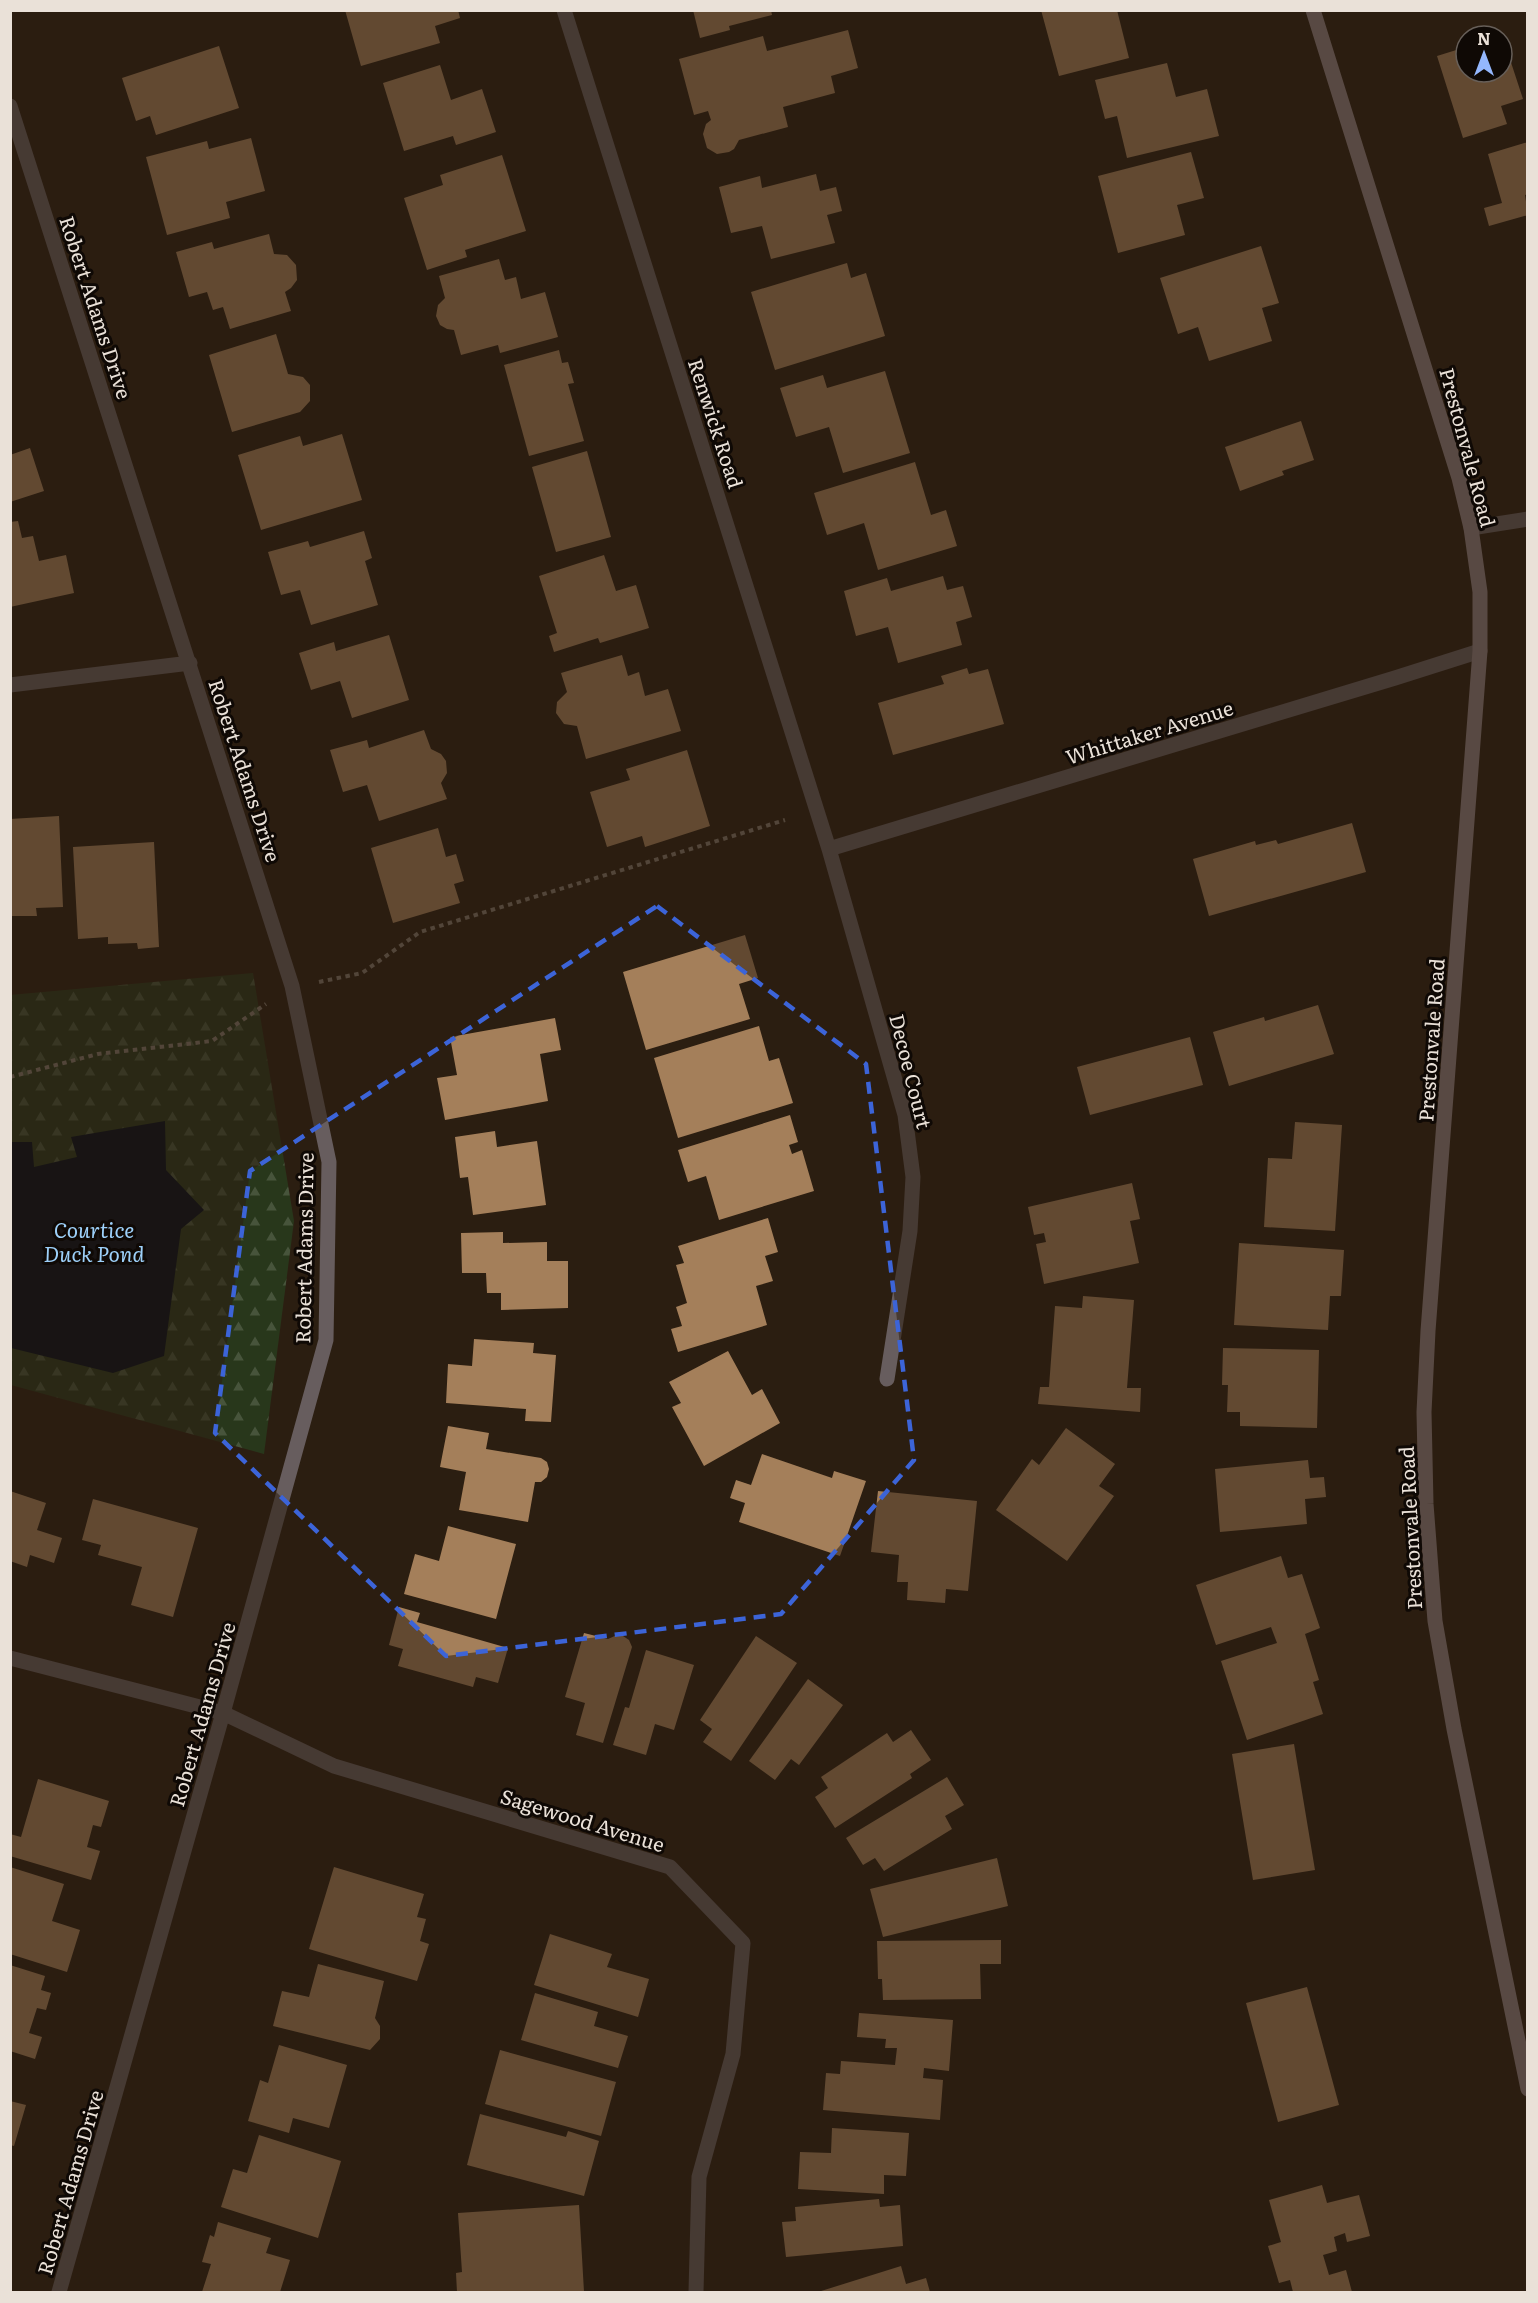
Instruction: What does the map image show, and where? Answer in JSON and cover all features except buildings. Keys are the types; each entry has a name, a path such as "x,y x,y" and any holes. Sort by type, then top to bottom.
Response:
{"street":[{"name":"Renwick Road","path":"564,10 829,849"},
{"name":"Prestonvale Road","path":"1313,10 1459,477 1471,528 1480,592 1480,651 1428,1331 1424,1412 1426,1504 1436,1621 1454,1729 1527,2088"},
{"name":"Robert Adams Drive","path":"10,106 292,986 328,1162 326,1340 59,2292"},
{"path":"1471,528 1527,519"},
{"name":"Whittaker Avenue","path":"829,849 1480,651"},
{"path":"10,685 190,663"},
{"name":"Decoe Court","path":"829,849 905,1115 913,1177 910,1231 887,1379"},
{"name":"Sagewood Avenue","path":"10,1658 223,1713 333,1766 670,1867 743,1943 733,2054 699,2177 696,2292"}],"path":[{"path":"10,1077 98,1054 212,1041 292,986 362,973 420,932 785,820"}],"highlighted area":[{"path":"657,906 866,1064 914,1460 781,1614 446,1656 215,1433 250,1171"}],"green space":[{"path":"253,973 294,1221 264,1454 11,1385 10,995"}],"water":[{"name":"Courtice Duck Pond","path":"165,1121 166,1170 204,1210 181,1229 164,1356 113,1373 11,1348 11,1142 32,1142 34,1167 77,1157 71,1137"}]}
